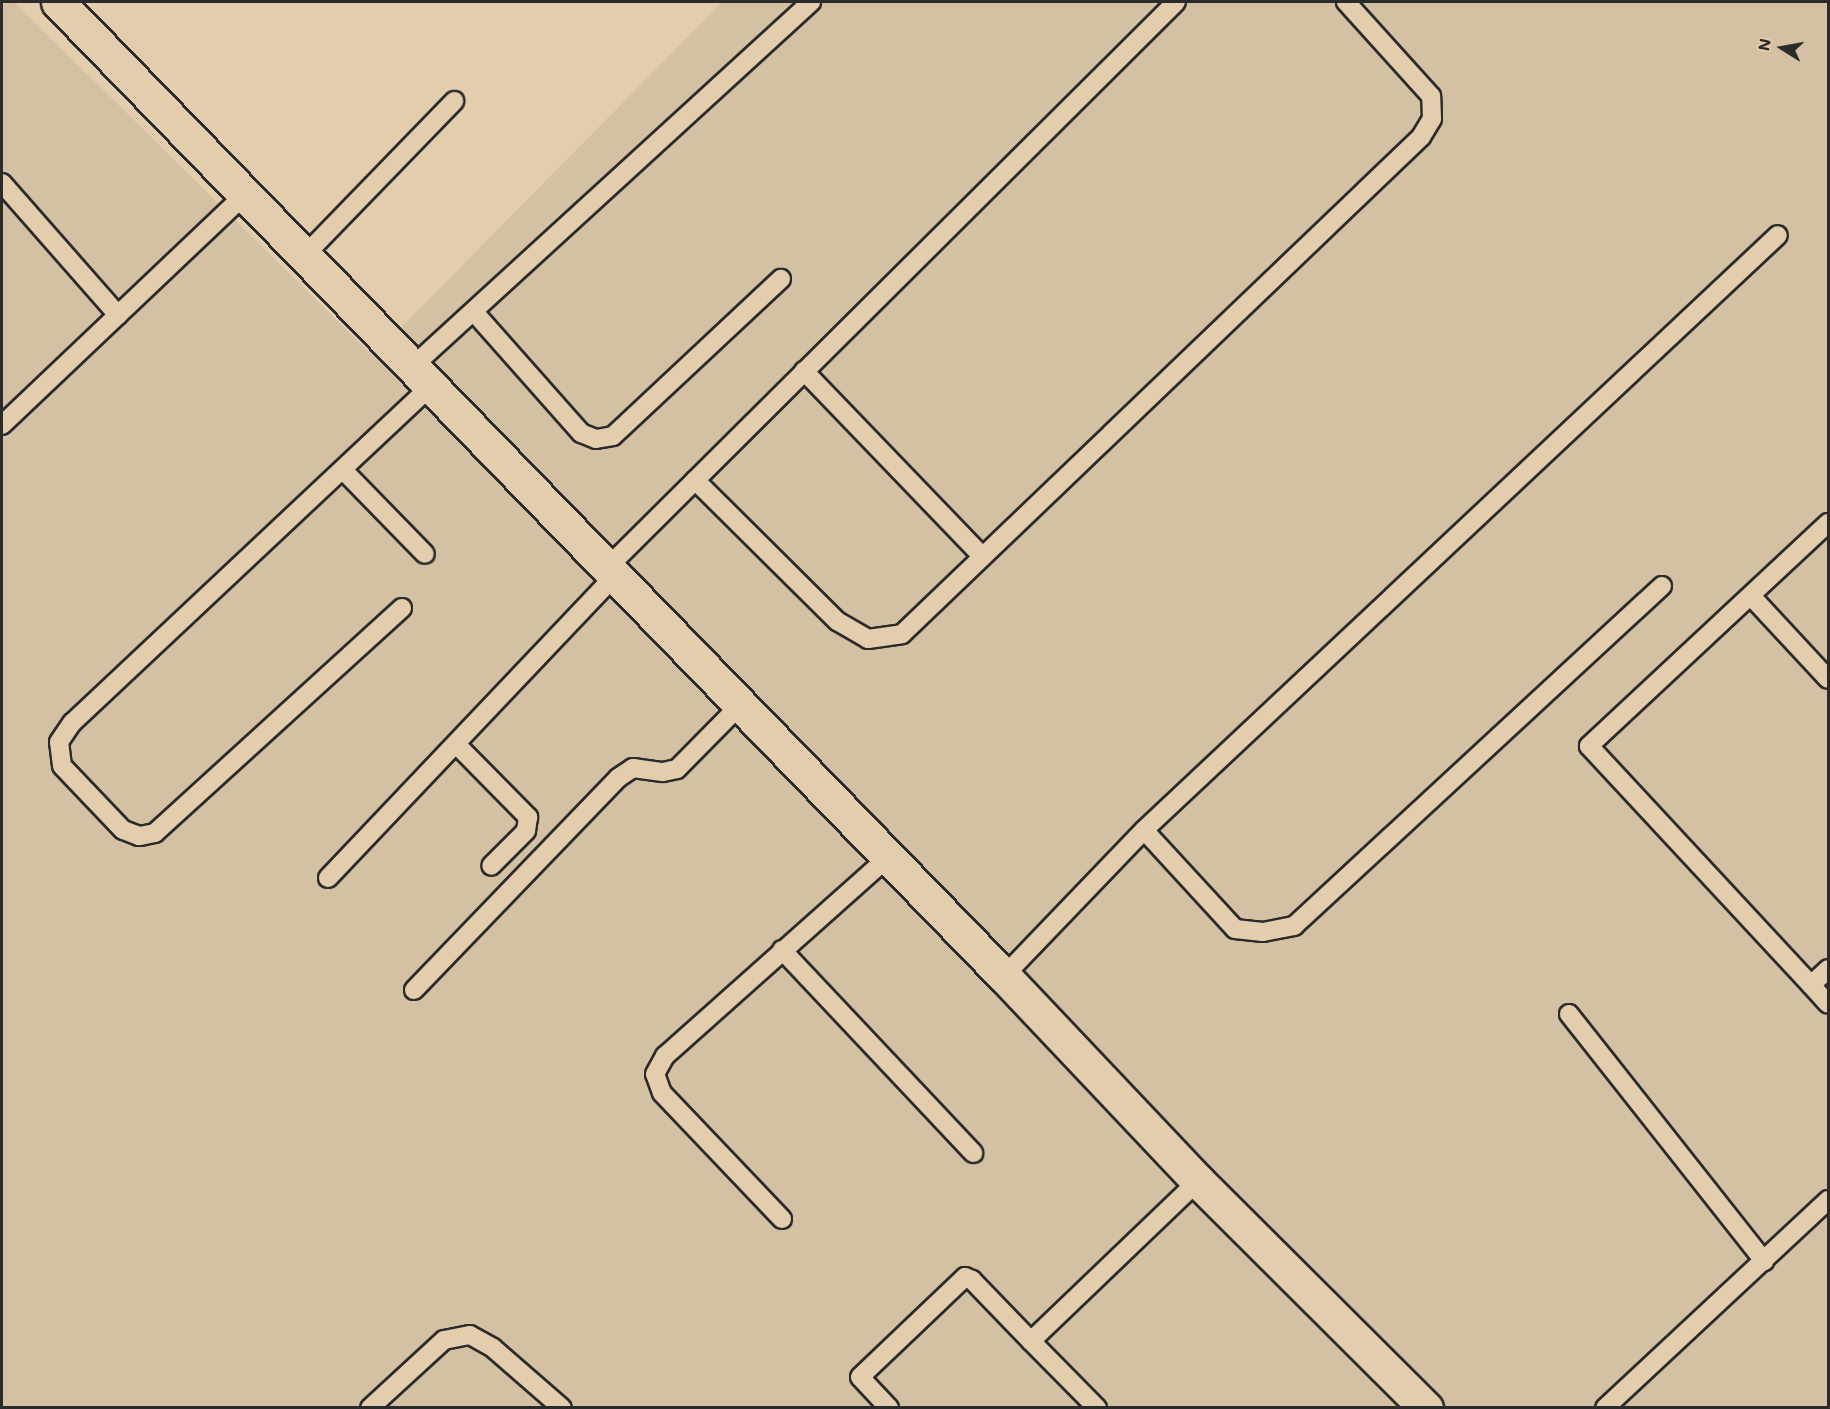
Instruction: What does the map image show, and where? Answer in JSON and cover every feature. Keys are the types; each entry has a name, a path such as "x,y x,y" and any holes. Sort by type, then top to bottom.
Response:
{"street":[{"path":"58,2 741,704 1198,1181 1426,1407"}],"lane":[{"path":"402,608 155,832 139,836 123,830 62,766 59,742 72,723 343,470 474,312 811,2"},
{"path":"328,878 456,744 695,480 1176,2"},
{"path":"695,480 837,621 868,639 902,633 1421,137 1432,119 1431,96 1346,2"},
{"path":"304,256 454,101"},
{"path":"2,183 118,315"},
{"path":"2,425 244,194"},
{"path":"1004,976 1144,830 1778,235"},
{"path":"474,312 581,433 596,439 613,436 782,279"},
{"path":"804,371 982,556"},
{"path":"343,470 425,554"},
{"path":"1828,523 1589,746 1828,1004"},
{"path":"1144,830 1236,930 1263,932 1294,926 1662,586"},
{"path":"1751,596 1828,679"},
{"path":"414,990 618,778 633,768 663,772 677,770 741,704"},
{"path":"456,744 528,818 526,831 491,866"},
{"path":"782,1219 662,1094 656,1074 665,1056 888,857"},
{"path":"782,950 973,1153"},
{"path":"1811,985 1828,969"},
{"path":"1569,1014 1764,1261"},
{"path":"1032,1341 1198,1181"},
{"path":"1605,1407 1826,1207"},
{"path":"889,1407 860,1377 965,1278 972,1280 1097,1407"},
{"path":"370,1407 444,1340 470,1335 494,1348 562,1407"}],"shaded area":[{"path":"2,2 14,2 373,356 722,2 1828,2 1828,1407 2,1408"}]}
